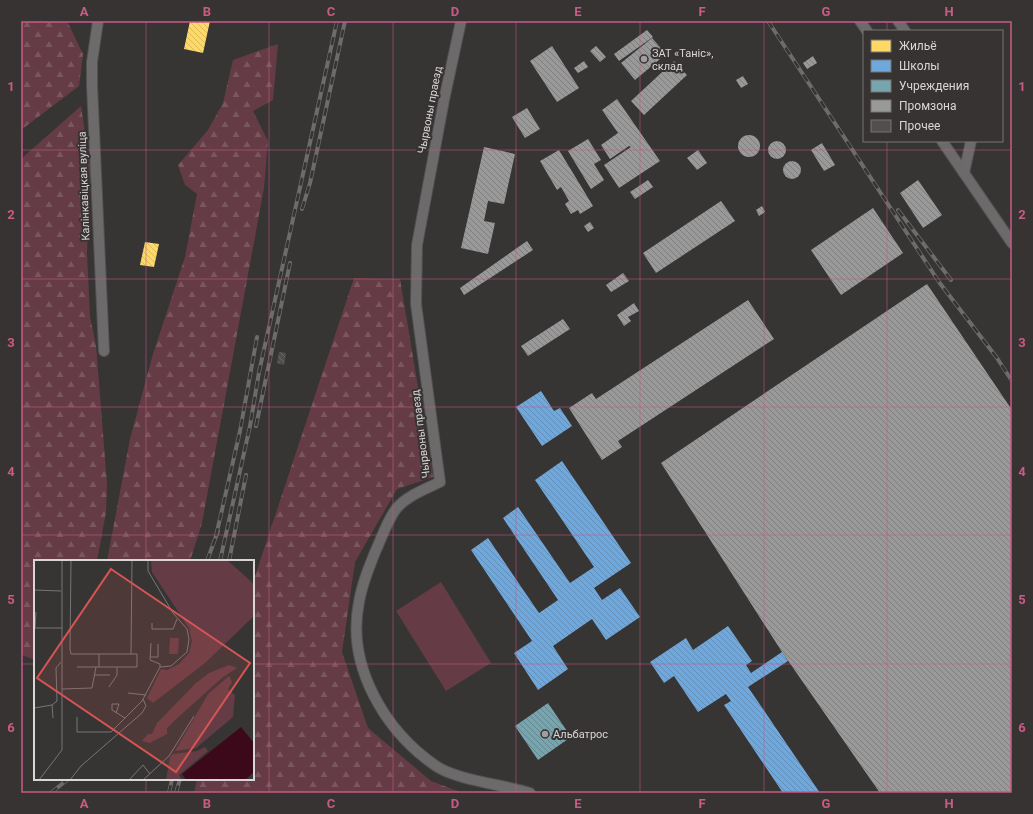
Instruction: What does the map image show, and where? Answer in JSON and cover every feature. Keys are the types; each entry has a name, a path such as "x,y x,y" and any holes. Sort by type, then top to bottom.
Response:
{"street":[{"name":"Калінкавіцкая вуліца","path":"98,21 92,62 92,85 104,351"},
{"name":"Чырвоны праезд","path":"461,21 444,100 417,245 416,304 440,482 402,504 396,509 389,523 369,566 359,602 358,649 363,669 375,698 390,723 413,746 438,767 459,775 530,793"},
{"path":"860,21 866,30"},
{"path":"898,21 904,30"},
{"path":"943,142 1012,243"},
{"path":"964,173 971,142"}],"green space":[{"path":"21,21 67,21 83,54 79,86 21,130"},
{"path":"278,44 273,100 253,111 268,141 264,188 202,523 190,560 107,560 130,439 153,354 185,257 197,194 185,185 178,165 208,130 223,103 233,60"},
{"path":"81,106 90,167 87,253 90,317 96,345 107,484 106,512 97,560 34,560 34,660 22,655 21,159"},
{"path":"354,278 400,279 433,477 397,489 355,562 342,652 368,728 431,781 463,793 194,793 197,780 254,780 254,579"},
{"path":"441,582 491,663 446,691 396,611"}],"building: Жильё":[{"path":"190,21 210,21 203,53 184,49"},
{"path":"145,242 159,244 154,267 140,265"}],"building: Школы":[{"path":"541,391 554,411 560,408 572,426 542,446 516,407"},
{"path":"562,461 631,563 594,588 602,600 620,588 640,617 606,640 592,619 553,646 568,669 538,690 514,653 532,641 471,550 488,538 539,613 558,600 503,518 518,507 570,583 594,567 535,480"},
{"path":"728,626 752,661 746,665 751,673 782,652 788,661 748,687 820,793 783,793 724,705 731,701 726,694 698,712 674,676 664,683 650,662 686,638 693,650"}],"building: Учреждения":[{"name":"Альбатрос","path":"548,703 571,737 538,760 515,726"}],"building: Промзона":[{"path":"647,30 653,37 619,61 614,54"},
{"name":"ЗАТ «Таніс», склад","path":"652,38 666,54 635,80 621,63"},
{"path":"552,46 579,88 557,102 530,61"},
{"path":"596,46 606,57 600,62 590,51"},
{"path":"813,56 817,63 807,69 803,63"},
{"path":"584,61 588,67 578,73 574,68"},
{"path":"674,61 687,75 644,115 631,101"},
{"path":"743,76 748,84 741,88 736,80"},
{"path":"617,99 660,161 619,188 604,165 631,147 629,146 610,159 601,145 618,133 602,110"},
{"path":"527,108 540,129 525,138 512,117"},
{"path":"745,135 753,135 760,142 760,150 753,157 745,157 738,150 738,142"},
{"path":"588,139 601,160 594,164 604,180 591,189 568,151"},
{"path":"777,141 783,144 786,150 783,156 777,159 771,156 768,150 771,144"},
{"path":"822,143 835,165 824,171 811,150"},
{"path":"484,147 515,154 504,204 488,201 484,221 495,223 488,254 461,248"},
{"path":"559,150 593,206 580,214 578,210 571,214 565,204 569,201 561,187 557,190 540,161"},
{"path":"698,150 707,163 697,170 687,158"},
{"path":"792,161 798,164 801,170 798,176 792,179 786,176 783,170 786,164"},
{"path":"648,180 653,187 635,199 630,192"},
{"path":"918,180 942,215 923,228 900,193"},
{"path":"721,201 735,221 656,273 643,253"},
{"path":"762,206 765,212 759,216 756,210"},
{"path":"873,208 903,253 841,295 811,250"},
{"path":"590,222 594,228 588,232 584,226"},
{"path":"527,241 533,250 464,295 460,288"},
{"path":"623,273 629,281 611,292 606,285"},
{"path":"927,284 1012,410 1012,793 880,793 782,652 661,463"},
{"path":"748,300 774,339 618,441 622,447 602,460 569,408 592,393 596,399"},
{"path":"634,303 639,311 628,317 631,321 624,326 617,315"},
{"path":"563,319 570,329 528,356 521,346"}],"building: Прочее":[{"path":"279,352 286,353 284,365 277,363"}],"railway":[{"path":"220,560 250,426 259,372 337,21"},
{"path":"302,209 310,183 345,21"},
{"path":"768,21 939,282 997,358 1012,381"},
{"path":"898,210 951,280"},
{"path":"256,426 290,263"},
{"path":"216,536 240,431 257,337"},
{"path":"229,560 246,475"},
{"path":"207,560 218,531"},
{"path":"51,793 67,780"},
{"path":"169,793 172,780"},
{"path":"176,793 180,780"}],"place":[{"name":"ЗАТ «Таніс», склад","path":"644,59"},
{"name":"Альбатрос","path":"545,734"}]}
